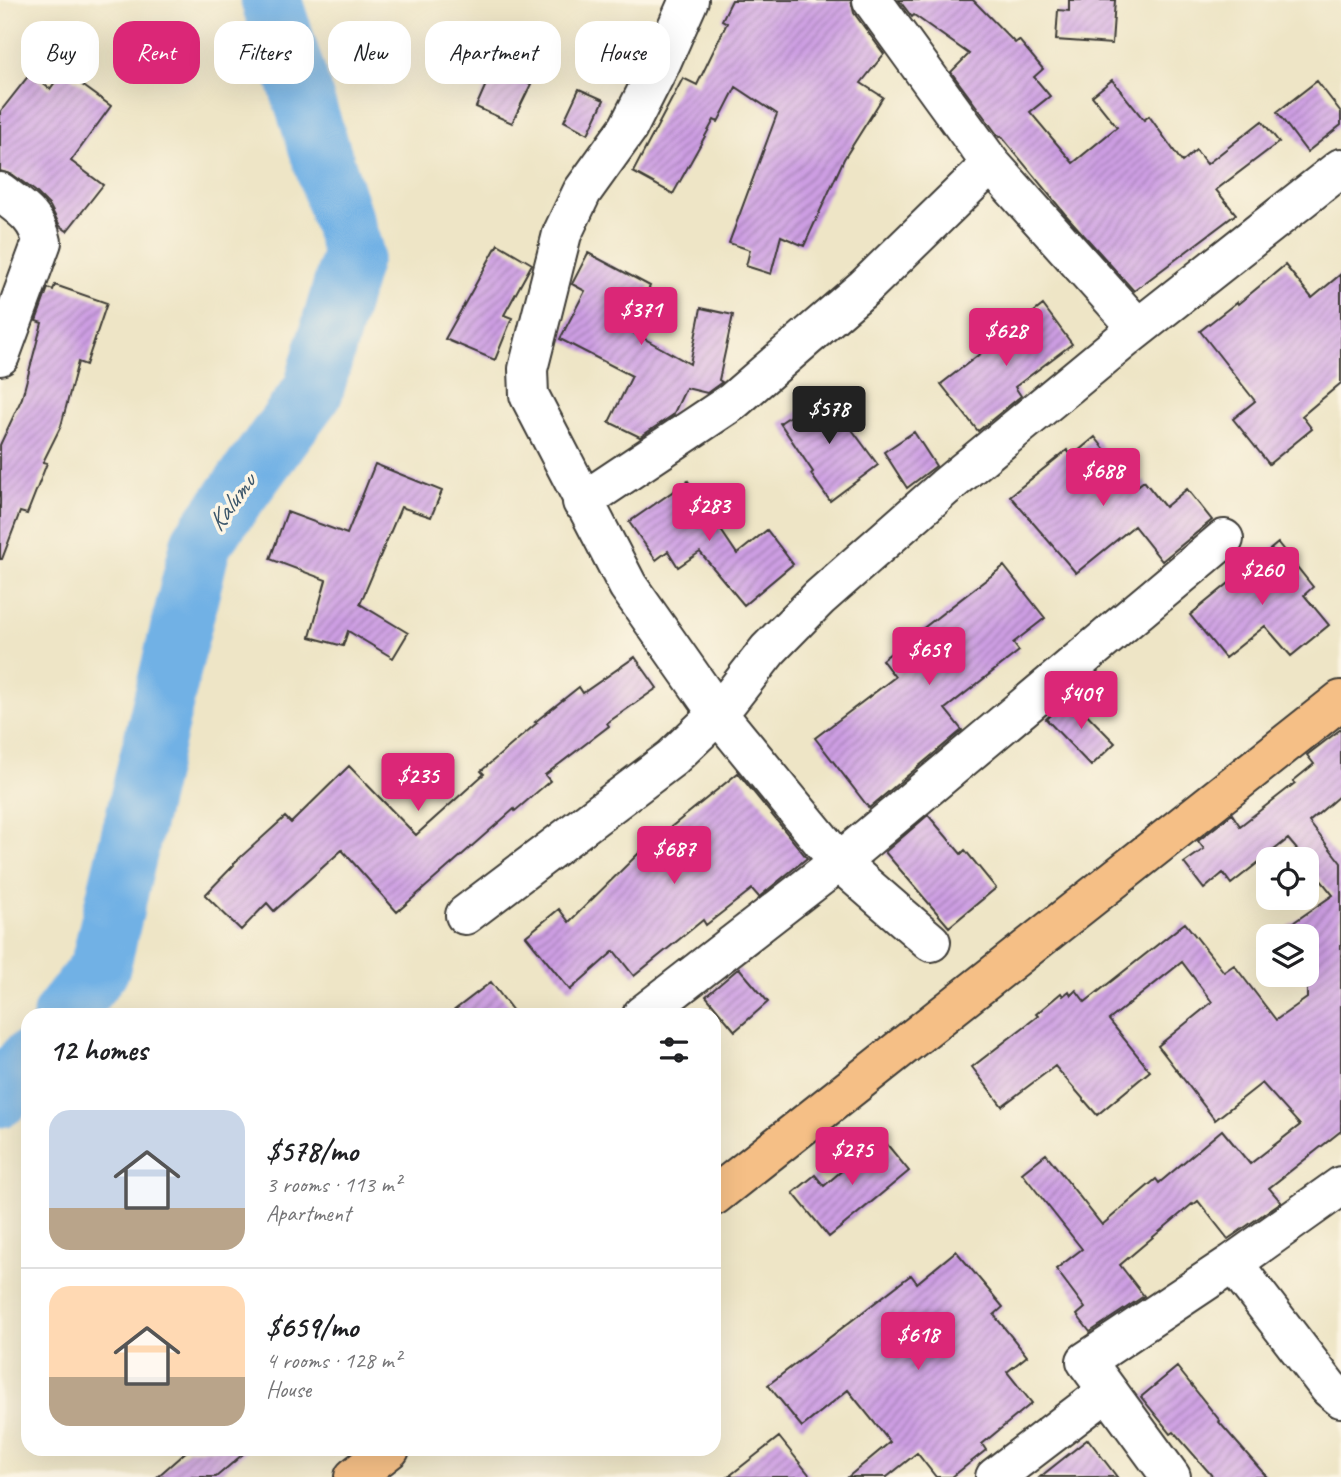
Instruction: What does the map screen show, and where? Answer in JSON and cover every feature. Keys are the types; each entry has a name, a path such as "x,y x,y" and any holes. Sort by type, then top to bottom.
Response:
{"main road":[{"path":"721,1190 1341,700"},
{"path":"354,1477 381,1456"}],"street":[{"path":"689,0 628,128 582,192 562,234 528,369 529,395 582,502 628,586 718,714 839,862 931,942"},
{"path":"872,0 991,164 1138,328"},
{"path":"582,502 732,402 865,287 991,164"},
{"path":"465,915 672,758 718,714 768,650 819,598 946,487 1138,328 1341,169"},
{"path":"0,192 33,217 40,230 42,242 0,356"},
{"path":"651,1008 839,862 1224,539"},
{"path":"1171,1477 1086,1361 1233,1264 1341,1186"},
{"path":"1233,1264 1337,1389"},
{"path":"995,1477 1108,1391"}],"building":[{"path":"732,0 851,0 854,13 884,54 861,83 883,97 844,159 804,246 781,236 771,274 746,266 750,250 729,243 777,114 736,87 718,122 714,120 673,194 633,172 683,78 697,85 727,23 722,20"},
{"path":"899,0 973,0 1015,43 1019,40 1043,69 1034,77 1050,96 1030,112 1073,163 1117,127 1092,96 1112,80 1144,120 1149,116 1182,162 1196,150 1207,164 1262,121 1279,142 1216,190 1236,214 1134,291 1065,214 1001,136 999,137 951,72 969,54 914,15 912,17"},
{"path":"1069,0 1115,0 1112,44 1056,40 1058,10 1069,11"},
{"path":"1317,81 1341,112 1341,125 1307,152 1277,112"},
{"path":"22,84 43,84 50,89 54,84 81,84 111,106 71,161 103,185 67,231 60,226 50,206 35,191 13,175 0,171 0,112"},
{"path":"486,84 531,84 512,123 476,107"},
{"path":"579,89 604,100 588,134 564,121"},
{"path":"498,244 532,264 504,315 512,318 495,360 445,339"},
{"path":"588,253 650,286 629,330 690,364 701,308 733,315 719,380 722,382 707,393 686,388 673,415 640,437 609,422 632,376 560,339 585,291 572,284"},
{"path":"1285,265 1312,298 1341,274 1341,383 1302,416 1312,429 1269,464 1233,419 1255,401 1200,331"},
{"path":"55,285 107,303 86,365 78,362 61,426 43,462 47,463 27,514 20,512 0,559 0,445 22,398 42,323 36,321 48,288 53,290"},
{"path":"1043,305 1072,344 1015,387 1021,396 978,431 941,384"},
{"path":"825,393 878,465 830,501 780,423"},
{"path":"914,432 936,466 907,488 884,452"},
{"path":"1095,437 1135,488 1144,481 1165,507 1187,489 1212,520 1162,561 1134,526 1076,573 1010,496 1067,450 1072,456"},
{"path":"375,464 442,491 431,517 401,507 360,604 408,633 393,658 348,631 343,646 310,637 326,580 270,559 287,512 347,534"},
{"path":"688,481 737,554 767,530 793,564 744,605 700,552 678,567 668,551 656,560 629,522"},
{"path":"1278,543 1313,587 1304,595 1329,625 1291,656 1265,626 1225,658 1190,615"},
{"path":"1004,566 1045,618 1013,643 1019,651 945,709 962,730 869,808 815,738 895,677 882,660"},
{"path":"635,657 657,688 607,723 609,726 545,775 550,781 515,811 514,809 397,912 342,850 274,911 267,903 241,930 205,895 233,864 285,817 291,823 349,766 416,835 484,774 481,771 537,723 535,722 579,687 583,693"},
{"path":"1070,697 1115,743 1091,766 1046,719"},
{"path":"1341,729 1341,799 1339,796 1309,822 1341,863 1341,1131 1269,1188 1281,1202 1228,1239 1198,1201 1192,1204 1120,1265 1144,1296 1090,1332 1077,1315 1085,1308 1056,1269 1082,1249 1022,1173 1046,1154 1102,1225 1156,1179 1159,1183 1222,1130 1250,1164 1300,1125 1262,1083 1215,1120 1158,1046 1212,1002 1182,962 1109,1020 1150,1071 1097,1115 1055,1066 1002,1106 972,1067 1038,1016 1036,1014 1061,993 1063,996 1069,991 1071,995 1076,990 1085,1002 1185,923 1224,972 1234,965 1276,1020 1307,998 1307,987 1319,987 1319,924 1291,924 1311,910 1319,910 1319,905 1333,895 1319,878 1319,847 1295,847 1288,839 1278,847 1256,847 1256,864 1231,884 1223,873 1204,889 1184,863 1204,849 1198,841 1232,814 1240,826 1295,783 1293,781 1314,764 1307,755"},
{"path":"738,773 807,858 759,897 752,889 706,925 703,920 634,976 614,951 570,990 526,936 559,909 569,922 640,852"},
{"path":"928,815 961,854 965,850 996,888 949,927 885,852"},
{"path":"739,968 768,1002 735,1031 721,1014 721,1008 716,1008 706,996"},
{"path":"491,982 511,1008 457,1008"},
{"path":"881,1137 909,1171 829,1237 793,1193 815,1175 824,1186"},
{"path":"956,1251 1003,1307 994,1315 1027,1356 1007,1372 1032,1403 982,1444 986,1450 952,1477 936,1477 917,1453 887,1477 848,1477 890,1442 848,1390 802,1427 768,1385 911,1275 917,1283"},
{"path":"1177,1367 1219,1422 1267,1477 1213,1477 1174,1432 1171,1434 1141,1397"},
{"path":"779,1437 811,1477 728,1477"},
{"path":"1088,1439 1117,1477 1040,1477"},
{"path":"181,1456 241,1456 216,1477 157,1477"}],"waterway":[{"name":"Kalumu","path":"68,1008 100,967 201,543 313,391 353,252 271,0"},
{"name":"Kalumu","path":"0,1097 21,1070"}]}
